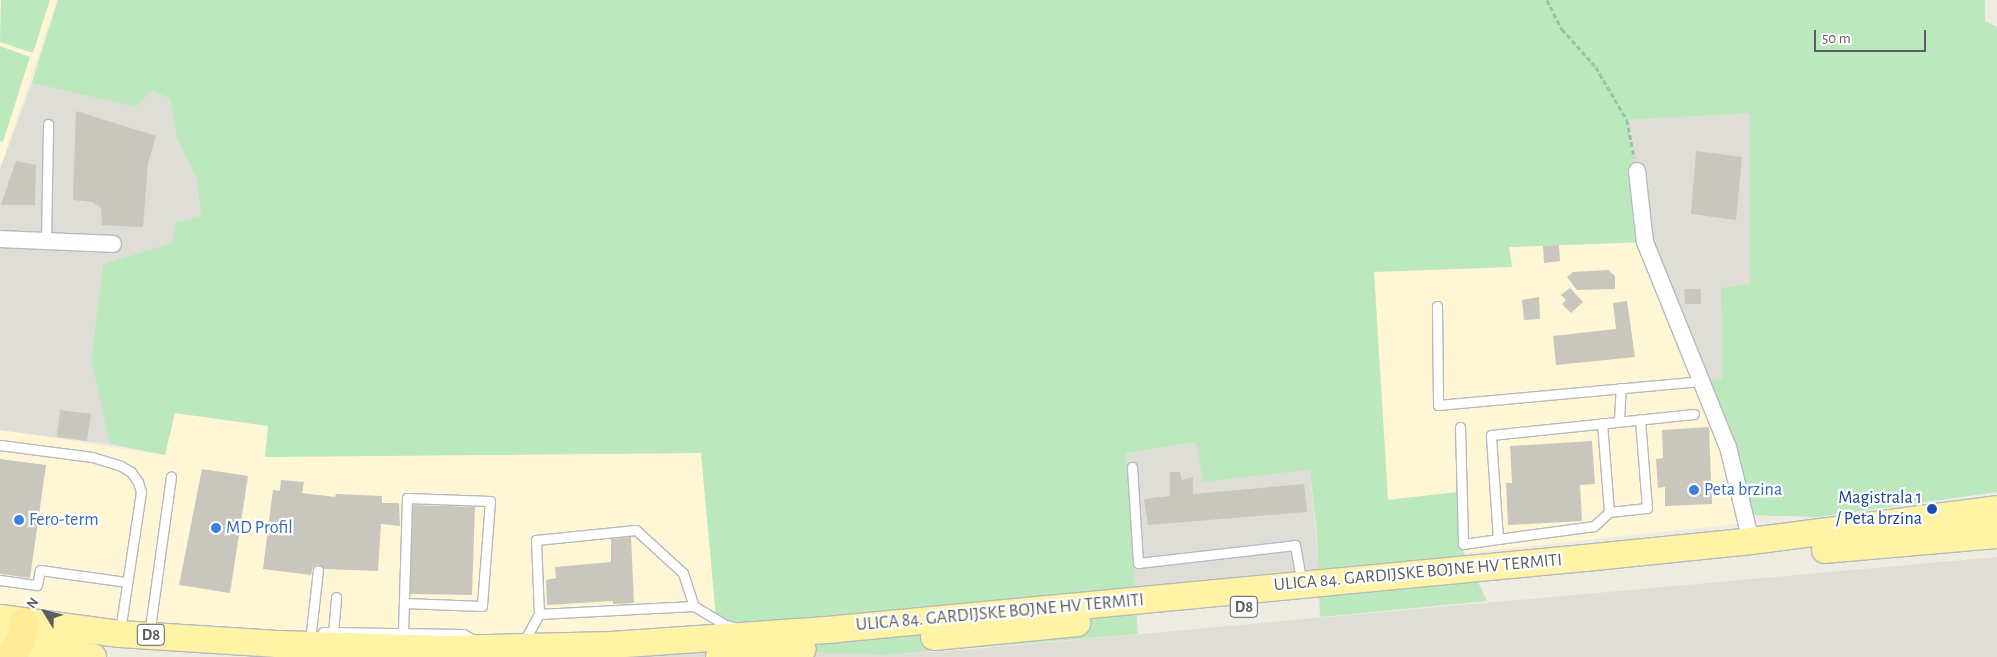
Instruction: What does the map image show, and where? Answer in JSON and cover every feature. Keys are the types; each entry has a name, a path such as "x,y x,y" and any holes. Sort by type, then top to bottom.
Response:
{"main road":[{"name":"ULICA 84. GARDIJSKE BOJNE HV TERMITI","path":"13,639 120,634 489,649 667,641 869,625 1750,541 1997,510"},
{"name":"ULICA 84. GARDIJSKE BOJNE HV TERMITI","path":"719,657 1997,535"},
{"name":"ULICA 84. GARDIJSKE BOJNE HV TERMITI","path":"13,639 92,657"}],"street":[{"path":"1637,171 1645,242 1703,381 1728,448 1750,541"},
{"path":"0,239 113,244"}],"lane":[{"path":"46,242 48,124"},
{"path":"1438,306 1438,405 1703,381"},
{"path":"1619,421 1621,388"},
{"path":"1498,539 1491,435 1694,414"},
{"path":"1460,428 1463,544 1594,526 1609,512 1646,508 1640,419"},
{"path":"1602,423 1609,512"},
{"path":"0,445 92,457 132,472 141,492 120,634"},
{"path":"1132,467 1138,563 1296,545 1302,584"},
{"path":"149,635 170,477"},
{"path":"403,633 407,498 490,501 482,606 404,604"},
{"path":"520,649 539,614 536,540 636,530 683,572 694,606"},
{"path":"0,580 37,585 40,570 127,582"},
{"path":"318,570 306,632 462,634 489,649"},
{"path":"333,632 336,597"},
{"path":"539,614 694,606 726,625 736,627 835,622 869,625"},
{"path":"232,640 249,632 258,632"}],"path":[{"path":"1546,0 1562,29 1596,67 1627,120 1637,171"}],"shaded area":[{"path":"0,0 57,0 0,169"},
{"path":"32,83 136,107 152,90 170,99 177,139 197,179 201,216 172,243 103,264 91,359 110,444 0,430 0,169"},
{"path":"1750,113 1750,284 1721,288 1722,380 1703,381 1645,242 1627,120"},
{"path":"1645,242 1703,381 1746,523 1464,553 1457,492 1388,500 1374,271 1512,267 1509,247"},
{"path":"175,413 269,426 266,457 701,453 719,649 0,628 0,430 165,455"},
{"path":"1197,442 1203,482 1310,470 1319,574 1135,593 1126,453"},
{"path":"1997,557 1997,657 648,657 719,649 885,655 962,650"}],"green space":[{"path":"1,0 50,0 33,53 0,42"},
{"path":"58,0 1985,0 1985,21 1997,27 1997,492 1818,517 1749,515 1703,381 1722,379 1721,288 1750,284 1750,113 1627,120 1645,242 1509,247 1512,267 1374,272 1388,500 1458,492 1464,553 1487,601 1320,617 1317,535 1310,470 1203,482 1196,442 1126,453 1138,634 885,655 719,649 701,453 265,457 268,426 175,413 165,455 110,444 91,359 103,264 172,243 176,223 201,216 197,179 177,139 170,99 152,90 136,107 32,83"},
{"path":"0,46 30,57 3,142 0,141"}],"building":[{"path":"76,111 156,136 148,163 143,227 102,225 101,208 93,202 73,200"},
{"path":"1696,151 1742,157 1736,220 1691,214"},
{"path":"16,161 36,165 35,205 1,205"},
{"path":"1559,245 1560,261 1544,263 1543,246"},
{"path":"1608,270 1615,276 1615,289 1577,290 1567,277 1573,272"},
{"path":"1570,288 1583,302 1571,313 1562,304 1566,300 1561,295"},
{"path":"1684,289 1701,289 1701,304 1685,304"},
{"path":"1539,297 1540,319 1524,320 1522,300"},
{"path":"1627,301 1635,357 1556,365 1553,336 1616,329 1613,303"},
{"path":"60,410 91,414 87,441 57,437"},
{"path":"1709,427 1712,504 1665,506 1665,487 1658,488 1656,459 1663,458 1662,430"},
{"path":"1592,441 1595,484 1580,485 1582,521 1508,525 1506,483 1512,483 1510,446"},
{"name":"Fero-term","path":"0,459 46,465 30,578 0,574"},
{"path":"202,469 248,476 230,593 179,585"},
{"path":"1170,472 1180,472 1182,480 1193,477 1193,494 1304,484 1307,512 1148,525 1144,499 1170,496"},
{"path":"281,480 304,482 302,493 335,497 336,494 382,496 382,503 399,503 400,526 381,524 378,571 324,569 318,564 313,567 311,575 263,569 273,490 280,491"},
{"path":"413,505 475,507 472,595 410,594"},
{"path":"631,537 634,603 613,604 613,601 547,605 546,580 556,578 555,567 611,562 611,539"}],"place":[{"name":"Peta brzina","path":"1694,490"},
{"name":"Magistrala 1 / Peta brzina","path":"1932,509"},
{"name":"Fero-term","path":"19,520"},
{"name":"MD Profil","path":"216,528"}]}
